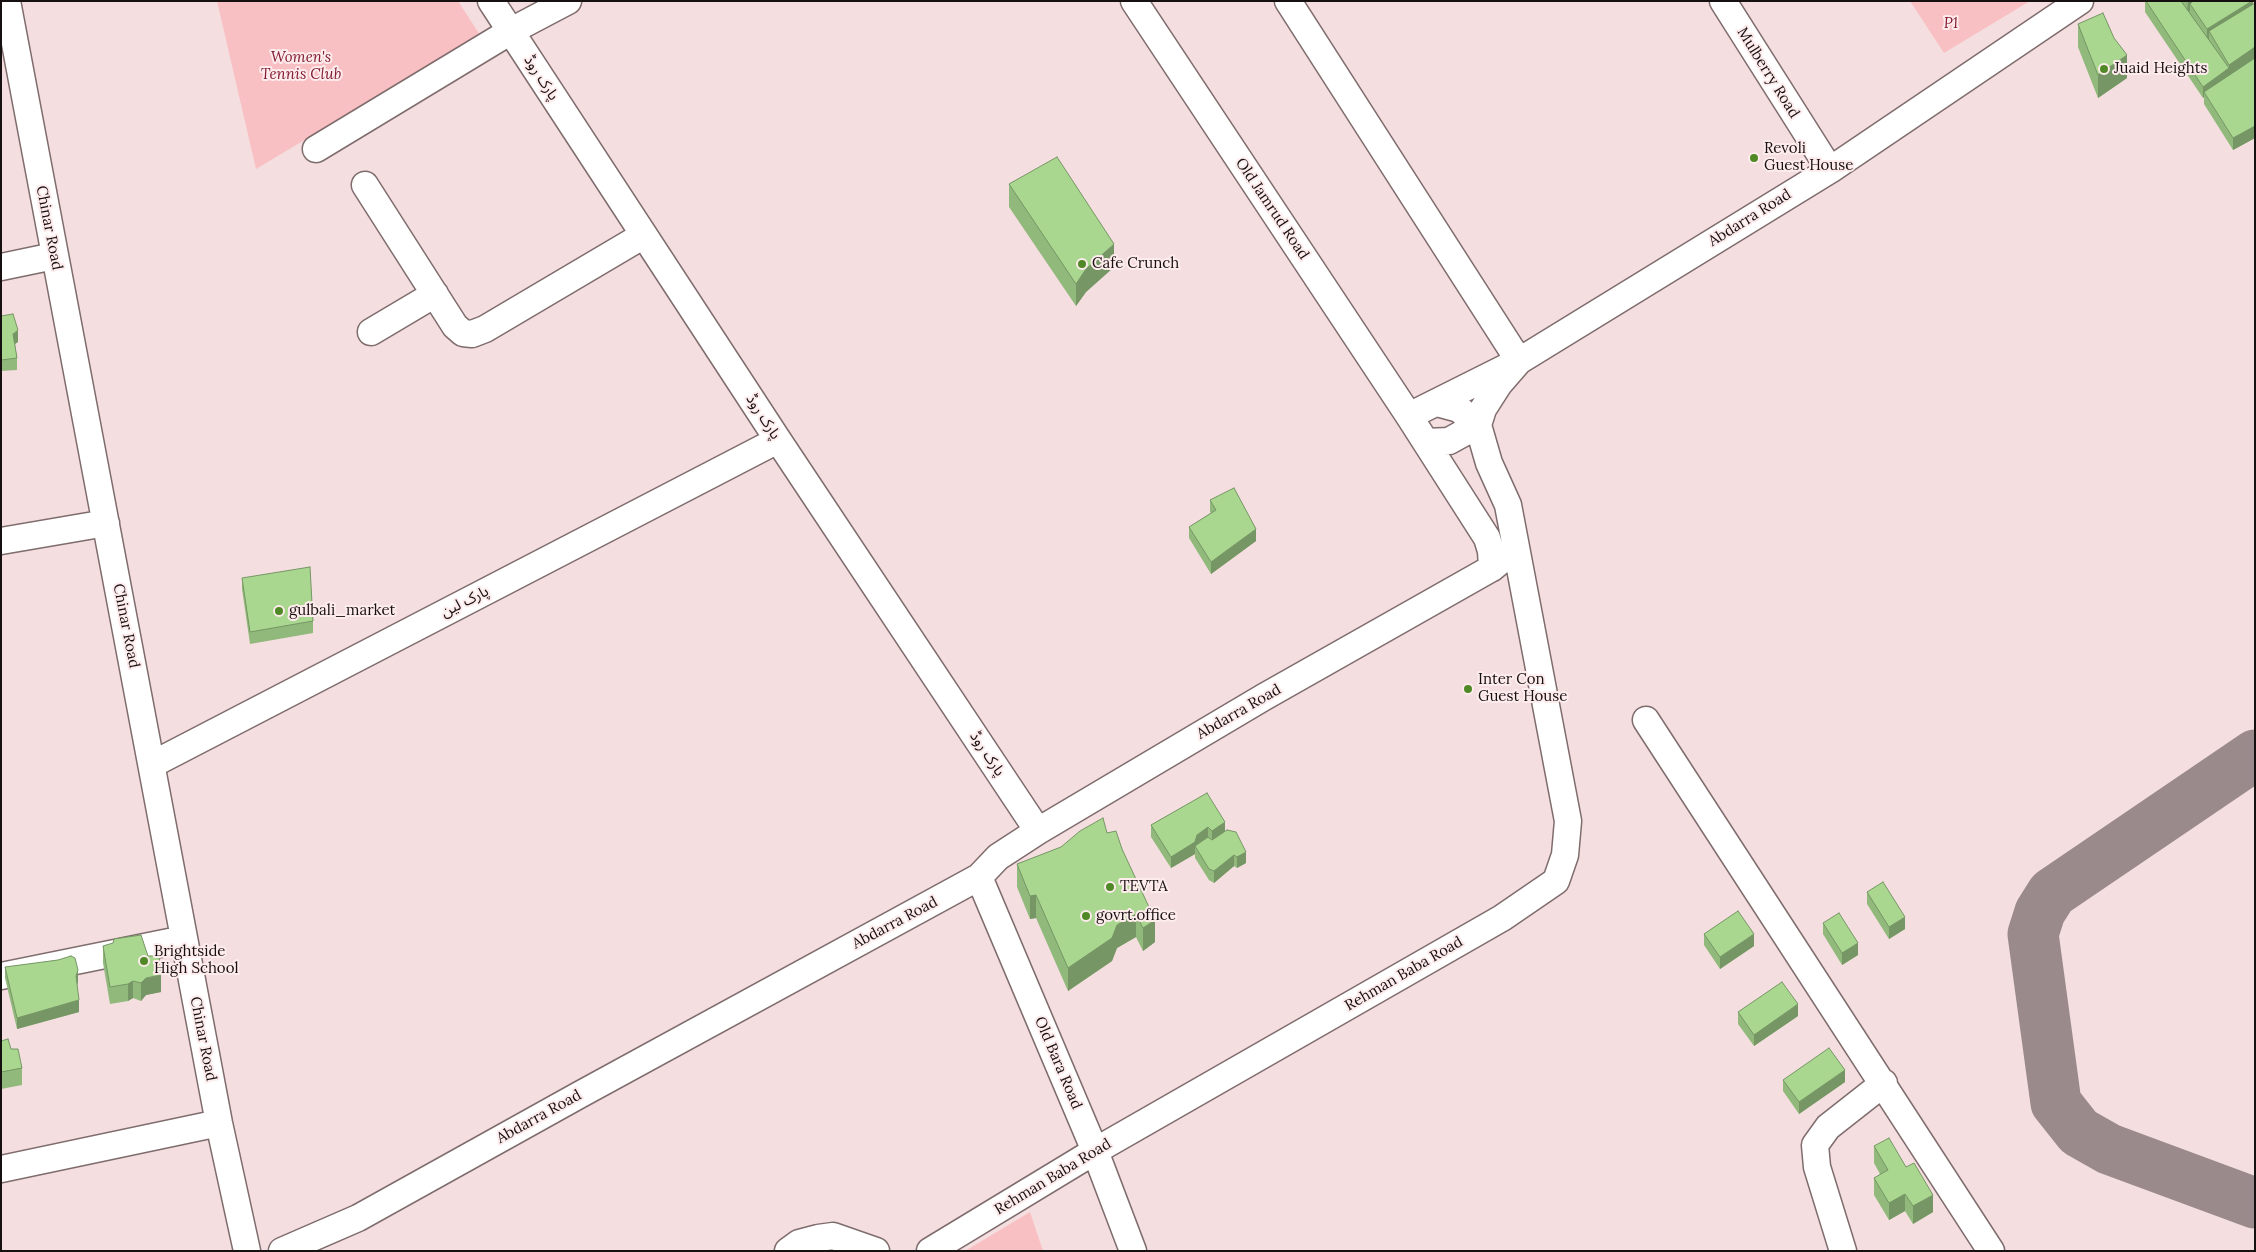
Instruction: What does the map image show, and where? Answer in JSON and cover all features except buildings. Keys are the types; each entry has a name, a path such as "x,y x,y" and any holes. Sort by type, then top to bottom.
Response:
{"street":[{"name":"Chinar Road","path":"7,1 54,256 153,764 219,1123 247,1251"},
{"name":"پارک روڈ","path":"491,1 778,440 1038,831"},
{"path":"316,150 510,31 568,1"},
{"name":"Old Jamrud Road","path":"1134,1 1409,416 1490,543 1492,568"},
{"path":"1288,1 1519,361 1499,384 1483,409 1478,425 1449,441 1426,442"},
{"name":"Mulberry Road","path":"1723,1 1830,170"},
{"name":"Abdarra Road","path":"1409,416 1519,361 1830,170 2080,1"},
{"path":"366,185 455,326 464,332 472,334 485,329 644,235"},
{"path":"1,266 54,256"},
{"path":"371,332 435,294"},
{"path":"1437,403 1459,409 1478,425"},
{"name":"Rehman Baba Road","path":"930,1251 1095,1150 1502,918 1556,882 1565,854 1568,822 1508,505 1490,463 1478,425"},
{"name":"پارک لین","path":"153,764 778,440"},
{"path":"1,541 106,523"},
{"path":"1492,568 1515,549"},
{"name":"Abdarra Road","path":"282,1251 358,1218 979,877 998,857 1038,831 1264,697 1492,568"},
{"path":"1646,720 1884,1083 1990,1251"},
{"name":"Old Bara Road","path":"979,877 1095,1150 1133,1251"},
{"path":"1,976 184,939"},
{"path":"1843,1251 1817,1167 1815,1145 1828,1127 1884,1083"},
{"path":"1,1169 219,1123"},
{"path":"788,1251 799,1244 833,1236 876,1251"}],"green space":[{"name":"Women's Tennis Club","path":"217,1 458,1 480,35 256,169"},
{"name":"P1","path":"1910,1 2030,1 1944,53"},
{"path":"1030,1212 1043,1251 965,1251"}],"taxiway":[{"path":"2255,755 2052,893 2040,912 2033,934 2056,1103 2079,1132 2109,1149 2255,1203"}],"place":[{"name":"Juaid Heights","path":"2104,69"},
{"name":"Revoli Guest House","path":"1754,158"},
{"name":"Cafe Crunch","path":"1082,264"},
{"name":"gulbali_market","path":"279,611"},
{"name":"Inter Con Guest House","path":"1468,689"},
{"name":"TEVTA","path":"1110,887"},
{"name":"govrt.office","path":"1086,916"},
{"name":"Brightside High School","path":"144,961"}]}
